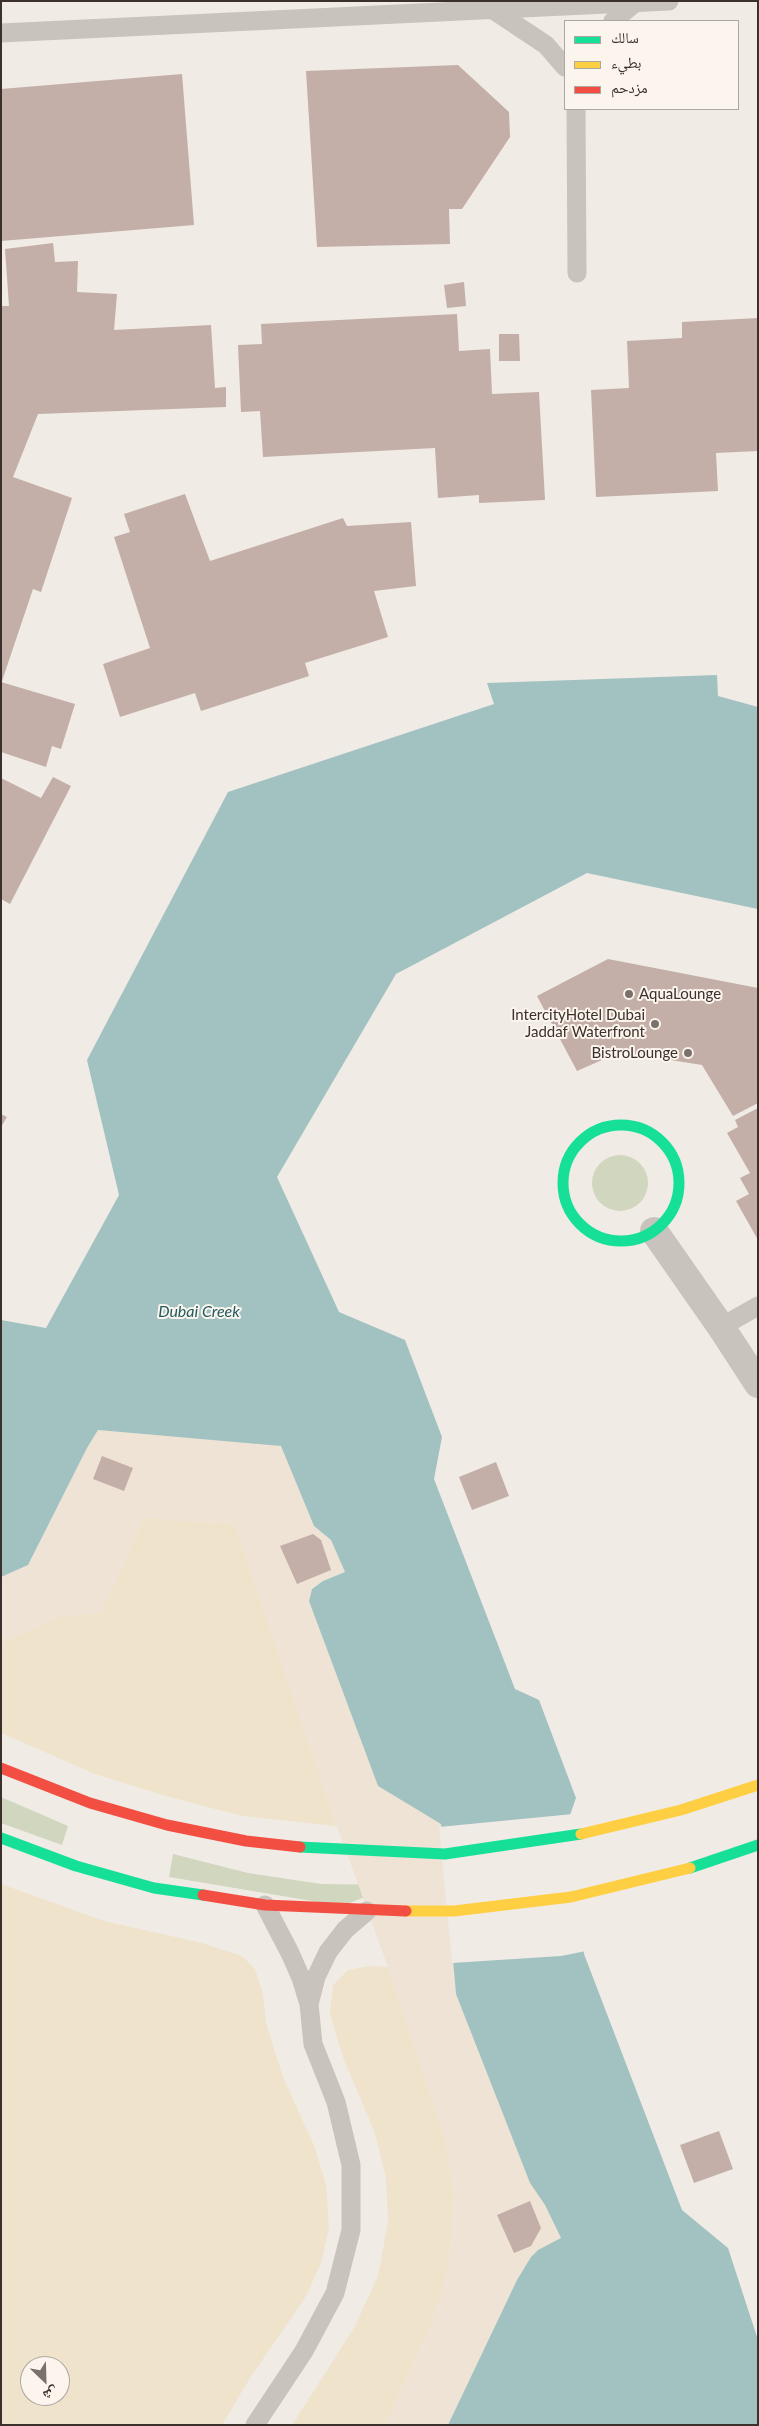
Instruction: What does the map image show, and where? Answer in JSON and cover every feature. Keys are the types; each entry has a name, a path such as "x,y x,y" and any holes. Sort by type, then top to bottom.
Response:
{"street":[{"path":"630,1125 651,1132 668,1148 678,1168 679,1191 671,1213 654,1231 635,1239 612,1240 590,1233 573,1217 564,1196 563,1174 571,1152 586,1136 607,1126 630,1125"},
{"path":"654,1231 758,1384"},
{"path":"1,1768 90,1803 166,1825 246,1841 325,1850 445,1854 564,1838 681,1810 758,1785"},
{"path":"1,1838 76,1866 154,1888 265,1904 367,1911 454,1911 571,1897 686,1870 758,1845"}],"lane":[{"path":"1,33 496,11 669,1"},
{"path":"614,20 635,3"},
{"path":"496,11 523,27 546,45 564,66"},
{"path":"576,110 577,273"},
{"path":"721,1327 758,1306"},
{"path":"256,2425 304,2351 335,2294 351,2230 351,2166 336,2102 313,2044 309,2004 290,1953 265,1904"},
{"path":"309,2004 316,1977 328,1952 345,1930 367,1911"}],"green space":[{"path":"620,1155 631,1157 640,1163 646,1172 648,1183 646,1194 640,1203 631,1209 620,1211 609,1209 600,1203 594,1194 592,1183 594,1172 600,1163 609,1157"},
{"path":"1,1797 68,1826 62,1845 1,1823"},
{"path":"173,1854 248,1873 321,1884 395,1885 342,1906 169,1877"}],"sand":[{"path":"144,1518 235,1524 337,1826 242,1816 166,1796 95,1774 1,1733 1,1643 62,1616 101,1613"},
{"path":"1,1884 104,1921 202,1943 242,1956 255,1969 263,1994 266,2023 283,2077 315,2148 326,2185 329,2228 321,2263 305,2298 250,2378 222,2425 1,2425"},
{"path":"370,1966 388,1967 446,2142 454,2195 449,2267 431,2326 385,2425 292,2425 354,2328 378,2276 388,2222 386,2178 375,2133 344,2060 330,2014 333,1985 348,1970"}],"shaded area":[{"path":"98,1430 281,1445 314,1526 331,1540 345,1572 312,1588 309,1601 378,1786 441,1824 456,1994 530,2183 545,2205 561,2239 539,2250 531,2257 517,2280 448,2425 385,2425 431,2326 449,2267 454,2195 446,2142 388,1967 337,1826 235,1524 144,1518 101,1613 62,1616 1,1643 1,1577 28,1565"}],"water":[{"name":"Dubai Creek","path":"717,675 718,696 758,707 758,909 587,873 396,974 277,1177 339,1312 405,1340 442,1437 434,1479 515,1689 539,1700 576,1798 570,1815 584,1954 682,2210 728,2248 758,2340 758,2425 448,2425 517,2280 531,2257 538,2250 561,2238 545,2205 530,2183 456,1994 441,1824 378,1786 309,1601 312,1589 323,1581 345,1572 331,1540 314,1526 281,1446 98,1430 28,1565 1,1577 1,1320 46,1328 119,1195 87,1060 228,792 494,704 487,683"}],"pier":[{"path":"573,1814 586,1951 561,1956 452,1963 439,1827"}],"building":[{"path":"458,65 509,112 510,137 462,209 449,209 450,244 317,247 306,71"},
{"path":"182,74 194,225 1,241 1,89"},
{"path":"53,243 55,262 78,261 77,292 117,294 114,330 211,325 215,388 226,387 226,407 38,414 13,477 72,498 41,592 33,589 2,681 1,306 9,306 5,249"},
{"path":"464,282 466,306 447,308 444,285"},
{"path":"457,314 459,351 490,349 492,394 539,392 545,500 479,503 479,495 438,498 435,448 263,457 260,411 241,412 238,345 262,344 261,324"},
{"path":"758,318 758,451 716,453 718,491 596,497 591,390 629,388 627,341 682,338 682,322"},
{"path":"499,334 519,334 520,361 499,361"},
{"path":"185,494 210,561 343,518 347,526 411,522 416,586 374,591 388,637 305,663 309,676 201,711 195,693 120,717 103,664 150,648 114,537 130,532 124,514"},
{"path":"1,682 75,704 61,749 52,746 46,767 1,752"},
{"path":"53,777 71,786 10,904 1,899 1,778 41,798"},
{"name":"IntercityHotel Dubai Jaddaf Waterfront","path":"608,959 758,988 758,1103 733,1116 702,1065 620,1052 577,1071 537,996"},
{"path":"758,1108 758,1240 736,1201 749,1194 740,1178 750,1173 727,1133 738,1127 735,1120"},
{"path":"1,1114 7,1117 1,1127"},
{"path":"102,1456 133,1468 124,1491 93,1479"},
{"path":"496,1462 509,1496 472,1510 459,1477"},
{"path":"313,1534 321,1540 331,1570 297,1584 280,1546"},
{"path":"719,2131 733,2169 694,2183 680,2145"},
{"path":"530,2201 541,2228 531,2246 514,2253 497,2215"}],"traffic: fast":[{"path":"621,1125 643,1130 662,1142 674,1161 679,1183 674,1205 662,1224 643,1236 621,1241 599,1236 580,1224 568,1205 563,1183 568,1161 580,1142 599,1130 621,1125"},
{"path":"300,1847 445,1854 581,1834"},
{"path":"1,1838 76,1866 154,1888 203,1895"},
{"path":"690,1868 758,1845"}],"traffic: slow":[{"path":"581,1834 681,1810 758,1785"},
{"path":"406,1911 454,1911 571,1897 690,1868"}],"traffic: jam":[{"path":"1,1768 90,1803 167,1825 246,1841 300,1847"},
{"path":"203,1895 265,1905 406,1911"}],"place":[{"name":"AquaLounge","path":"629,994"},
{"name":"IntercityHotel Dubai Jaddaf Waterfront","path":"655,1024"},
{"name":"BistroLounge","path":"688,1053"}]}
